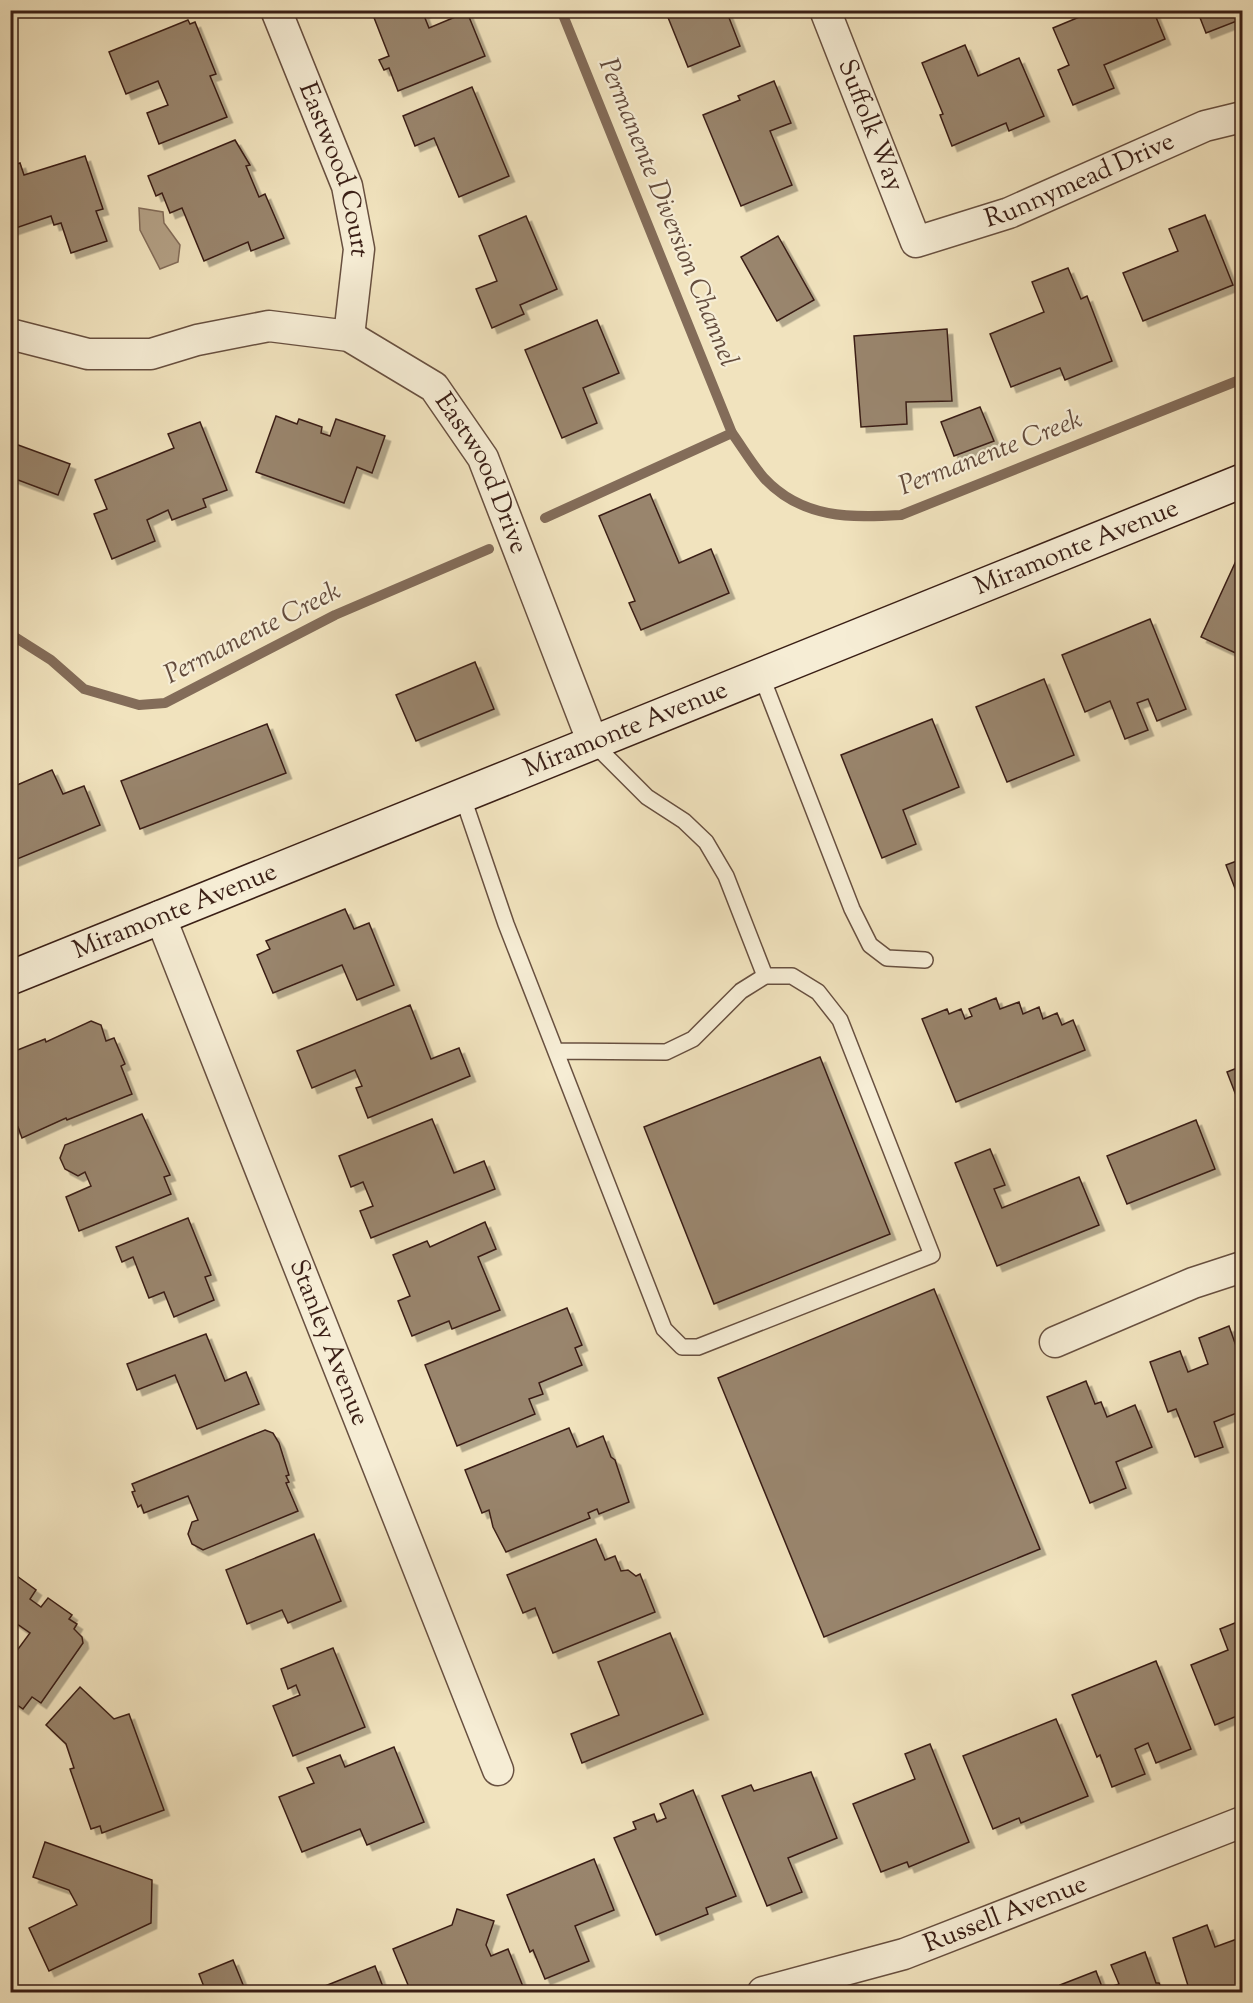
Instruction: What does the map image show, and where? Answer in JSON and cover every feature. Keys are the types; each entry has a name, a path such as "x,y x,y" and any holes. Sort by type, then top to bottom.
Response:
{"street":[{"name":"Eastwood Court","path":"276,10 347,186 359,249 348,336"},
{"name":"Suffolk Way","path":"825,10 916,242"},
{"name":"Runnymead Drive","path":"916,242 1009,213 1205,126 1242,117"},
{"name":"Eastwood Drive","path":"10,334 88,354 152,354 197,340 269,326 348,336 434,387 483,458 594,743"},
{"name":"Miramonte Avenue","path":"10,978 1242,481"},
{"name":"Stanley Avenue","path":"160,916 498,1770"},
{"path":"1055,1342 1193,1283 1242,1267"},
{"name":"Russell Avenue","path":"763,1992 904,1954 1242,1822"}],"lane":[{"path":"761,675 852,909 870,945 887,958 925,960"},
{"path":"594,743 647,796 684,821 706,842 726,876 765,976"},
{"path":"462,795 506,924 664,1329 682,1347 698,1347 932,1255 840,1020 818,992 792,976 765,976 741,991 693,1040 666,1052 556,1051"}],"shaded area":[{"path":"139,208 163,212 164,223 180,245 178,262 160,269 140,230"}],"building":[{"path":"371,10 429,10 423,13 429,28 467,12 485,56 398,91 389,68 384,70 379,60 389,56"},
{"path":"665,10 726,10 740,46 688,67"},
{"path":"1096,10 1153,10 1165,39 1104,65 1114,88 1073,105 1058,70 1069,65 1053,28"},
{"path":"1197,10 1242,10 1242,19 1206,33"},
{"path":"188,20 190,24 195,22 216,74 210,76 227,117 159,144 147,113 168,105 158,81 126,94 109,52"},
{"path":"965,45 978,76 1019,58 1044,116 1009,131 1006,123 952,146 940,115 943,114 922,63"},
{"path":"774,81 791,123 770,131 792,185 741,206 703,115 740,100 738,96"},
{"path":"472,87 509,176 459,197 434,138 415,146 403,116"},
{"path":"235,140 250,165 246,166 259,197 265,194 284,238 251,251 248,242 204,261 182,208 170,213 162,193 156,196 148,176"},
{"path":"85,156 103,209 96,211 107,241 71,253 61,223 54,225 51,216 10,230 10,166 20,163 24,175"},
{"path":"1205,215 1233,285 1143,321 1123,273 1178,251 1169,229"},
{"path":"526,216 557,289 520,305 524,314 492,328 476,289 497,281 479,236"},
{"path":"778,236 814,300 777,321 741,257"},
{"path":"1068,268 1081,299 1087,296 1112,361 1065,380 1060,368 1011,387 990,334 1044,312 1032,282"},
{"path":"597,320 619,373 583,388 597,423 562,438 525,350"},
{"path":"947,329 952,401 906,402 907,424 861,427 854,336"},
{"path":"980,407 994,441 954,456 941,422"},
{"path":"276,416 297,424 299,419 322,427 321,433 330,436 336,419 385,436 372,473 357,467 344,503 256,472"},
{"path":"200,422 227,490 203,499 206,507 172,520 168,510 147,520 155,541 112,559 94,514 107,509 95,480 174,448 168,434"},
{"path":"10,442 70,464 58,495 10,477"},
{"path":"650,494 679,563 711,549 729,593 641,630 629,603 635,601 599,516"},
{"path":"1242,550 1242,656 1201,637"},
{"path":"1150,619 1186,709 1157,721 1148,699 1137,703 1148,730 1125,739 1110,701 1085,712 1062,655"},
{"path":"475,662 494,709 416,741 396,695"},
{"path":"1044,679 1074,755 1007,782 976,707"},
{"path":"932,719 959,787 903,810 916,844 882,858 841,755"},
{"path":"267,724 286,773 140,829 121,781"},
{"path":"52,770 63,794 84,786 100,825 10,862 10,788"},
{"path":"1242,859 1242,903 1241,904 1226,865"},
{"path":"345,909 354,929 369,923 394,985 357,1000 342,965 273,993 257,955 270,949 266,941"},
{"path":"996,998 1000,1009 1019,1002 1023,1014 1039,1007 1043,1019 1057,1013 1062,1025 1073,1020 1085,1050 956,1102 922,1019 947,1009 949,1014 961,1009 965,1019 972,1016 969,1009"},
{"path":"410,1005 431,1059 459,1048 470,1076 368,1118 356,1088 362,1086 355,1070 312,1088 297,1051"},
{"path":"91,1021 101,1025 106,1041 114,1038 125,1064 121,1066 132,1094 67,1120 66,1118 22,1138 18,1127 10,1130 10,1053 45,1039 46,1042"},
{"path":"820,1057 890,1234 714,1304 644,1127"},
{"path":"1242,1066 1242,1111 1227,1072"},
{"path":"142,1114 170,1175 164,1177 171,1194 79,1231 66,1197 91,1186 85,1172 78,1176 65,1169 60,1158 65,1145"},
{"path":"432,1119 454,1173 484,1161 495,1189 371,1238 360,1211 373,1206 363,1182 351,1187 339,1156"},
{"path":"1196,1120 1215,1169 1127,1204 1107,1156"},
{"path":"990,1149 1005,1185 994,1189 1002,1208 1079,1177 1099,1225 997,1266 955,1163"},
{"path":"188,1218 211,1275 205,1277 214,1300 174,1317 164,1292 149,1298 133,1257 122,1262 116,1247"},
{"path":"485,1222 496,1249 478,1257 500,1310 452,1329 449,1321 412,1336 398,1301 410,1296 393,1255 427,1241 430,1247"},
{"path":"934,1289 1040,1549 824,1637 718,1378"},
{"path":"567,1308 582,1345 575,1348 582,1365 539,1383 543,1394 529,1399 535,1414 457,1446 425,1365"},
{"path":"1229,1326 1242,1363 1242,1411 1214,1422 1223,1447 1195,1457 1176,1409 1168,1412 1150,1362 1180,1351 1188,1372 1208,1364 1199,1338"},
{"path":"206,1334 225,1381 246,1372 259,1404 197,1429 175,1375 137,1390 127,1364"},
{"path":"1086,1381 1095,1404 1101,1402 1107,1417 1135,1405 1152,1447 1116,1462 1126,1488 1090,1503 1047,1397"},
{"path":"569,1428 577,1447 603,1436 611,1457 615,1460 629,1502 599,1514 597,1509 588,1513 590,1518 506,1552 493,1527 489,1510 482,1513 465,1470"},
{"path":"265,1430 273,1433 279,1443 289,1475 286,1476 289,1482 286,1483 298,1511 203,1550 192,1544 188,1534 192,1522 198,1520 188,1496 144,1513 141,1505 138,1507 132,1492 135,1491 132,1484"},
{"path":"314,1534 341,1601 288,1623 282,1610 247,1624 226,1570"},
{"path":"596,1539 605,1560 615,1556 621,1571 628,1570 636,1576 640,1574 655,1612 553,1653 535,1608 523,1613 507,1575"},
{"path":"10,1571 36,1590 30,1599 41,1607 48,1598 72,1615 69,1619 77,1624 74,1629 82,1637 83,1643 41,1703 32,1697 23,1709 10,1700 10,1660 30,1633 10,1619"},
{"path":"1242,1620 1242,1714 1215,1725 1191,1665 1228,1650 1220,1629"},
{"path":"670,1633 703,1714 582,1763 571,1734 619,1715 598,1662"},
{"path":"333,1648 365,1727 293,1756 273,1706 300,1695 296,1685 288,1689 281,1669"},
{"path":"1156,1661 1191,1749 1156,1763 1148,1743 1135,1749 1145,1774 1112,1787 1072,1695"},
{"path":"80,1687 114,1719 129,1714 164,1810 102,1833 100,1826 91,1829 70,1769 74,1768 66,1744 46,1725"},
{"path":"1056,1719 1088,1796 1021,1823 1019,1818 993,1829 963,1756"},
{"path":"930,1744 969,1842 909,1867 907,1862 881,1872 853,1804 915,1779 905,1754"},
{"path":"394,1747 424,1822 367,1845 360,1829 302,1852 279,1797 314,1783 307,1768 340,1755 345,1767"},
{"path":"811,1772 837,1838 788,1858 802,1892 767,1906 722,1796 751,1785 754,1791"},
{"path":"693,1790 736,1896 706,1908 708,1914 656,1935 614,1838 636,1829 633,1822 654,1814 657,1822 666,1818 660,1804"},
{"path":"45,1842 152,1880 151,1923 49,1971 29,1928 77,1905 69,1890 33,1877"},
{"path":"594,1859 614,1910 575,1926 589,1961 545,1979 533,1950 530,1952 507,1895"},
{"path":"457,1909 494,1921 486,1945 491,1956 508,1949 524,1989 516,1992 411,1992 393,1949 452,1925"},
{"path":"1207,1925 1215,1947 1237,1939 1240,1946 1242,1945 1242,1992 1190,1992 1173,1938"},
{"path":"1145,1952 1156,1983 1159,1983 1163,1992 1112,1992 1110,1987 1119,1984 1111,1965"},
{"path":"233,1960 246,1992 206,1992 199,1974"},
{"path":"375,1966 385,1992 310,1992"},
{"path":"1096,1971 1104,1992 1063,1992 1060,1985"}],"waterway":[{"name":"Permanente Creek","path":"561,10 732,433 764,478 794,502 828,513 864,516 901,515 1242,379"},
{"name":"Permanente Creek","path":"545,518 732,433"},
{"name":"Permanente Creek","path":"10,634 51,660 84,689 139,705 165,703 335,615 489,549"}],"water label":[{"name":"Permanente Diversion Channel","path":"667,213"}]}
